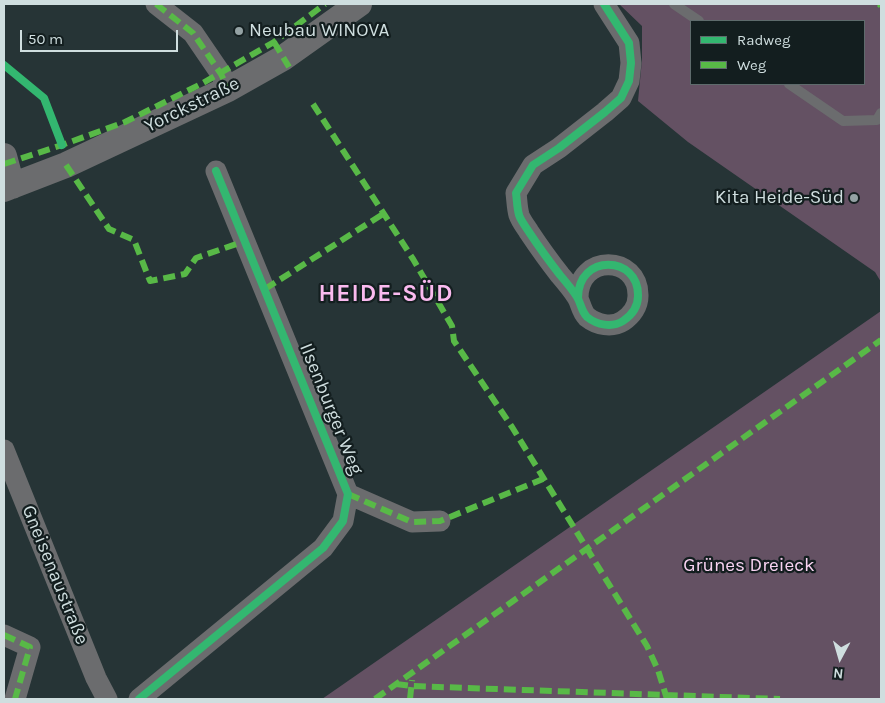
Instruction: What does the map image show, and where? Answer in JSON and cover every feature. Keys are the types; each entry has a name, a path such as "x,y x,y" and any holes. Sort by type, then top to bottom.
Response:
{"street":[{"path":"156,4 193,33 221,74 228,89"},
{"name":"Yorckstraße","path":"8,187 66,165 228,89 283,58 359,4"},
{"path":"578,298 539,248 520,216 516,193 533,165 559,148 621,98 629,81 632,63 629,42 606,4"},
{"path":"4,156 8,187"},
{"name":"Ilsenburger Weg","path":"139,699 323,548 343,521 348,494 216,170"},
{"name":"Gneisenaustraße","path":"4,450 96,678 107,699"},
{"name":"Ilsenburger Weg","path":"348,494 412,522 440,521"},
{"path":"4,635 30,647 15,699"}],"lane":[{"path":"674,4 698,20"},
{"path":"790,85 843,121 876,120 881,113"}],"green space":[{"path":"619,4 881,4 881,282 875,272 688,142 638,101 642,60 642,26"},
{"name":"Grünes Dreieck","path":"881,311 881,699 322,699"}],"marked path":[{"path":"156,4 193,33 221,74 228,89"},
{"path":"4,164 125,122 203,83 274,42 325,4"},
{"path":"274,42 289,67"},
{"path":"313,104 413,259 452,326 454,341 512,427 647,646 658,670 667,699"},
{"path":"66,165 109,229 134,240 150,281 185,274 196,258 245,241"},
{"path":"265,289 383,214"},
{"path":"375,699 881,340"},
{"path":"348,494 412,522 440,521 543,479"},
{"path":"4,635 30,647 15,699"},
{"path":"410,699 412,680"},
{"path":"396,684 780,699"}],"cycle path":[{"path":"578,298 581,283 588,273 597,267 608,265 619,267 629,273 636,282 638,296 636,307 626,319 619,323 605,325 587,317 575,294 544,254 521,219 518,212 516,193 533,165 559,148 605,112 621,98 629,81 631,63 629,43 604,4"},
{"path":"4,65 44,98 62,145"},
{"path":"139,699 323,548 343,521 348,494 216,171"}],"place":[{"name":"Neubau WINOVA","path":"239,31"},
{"name":"Kita Heide-Süd","path":"854,198"}],"district":[{"name":"HEIDE-SÜD","path":"386,294"}]}
